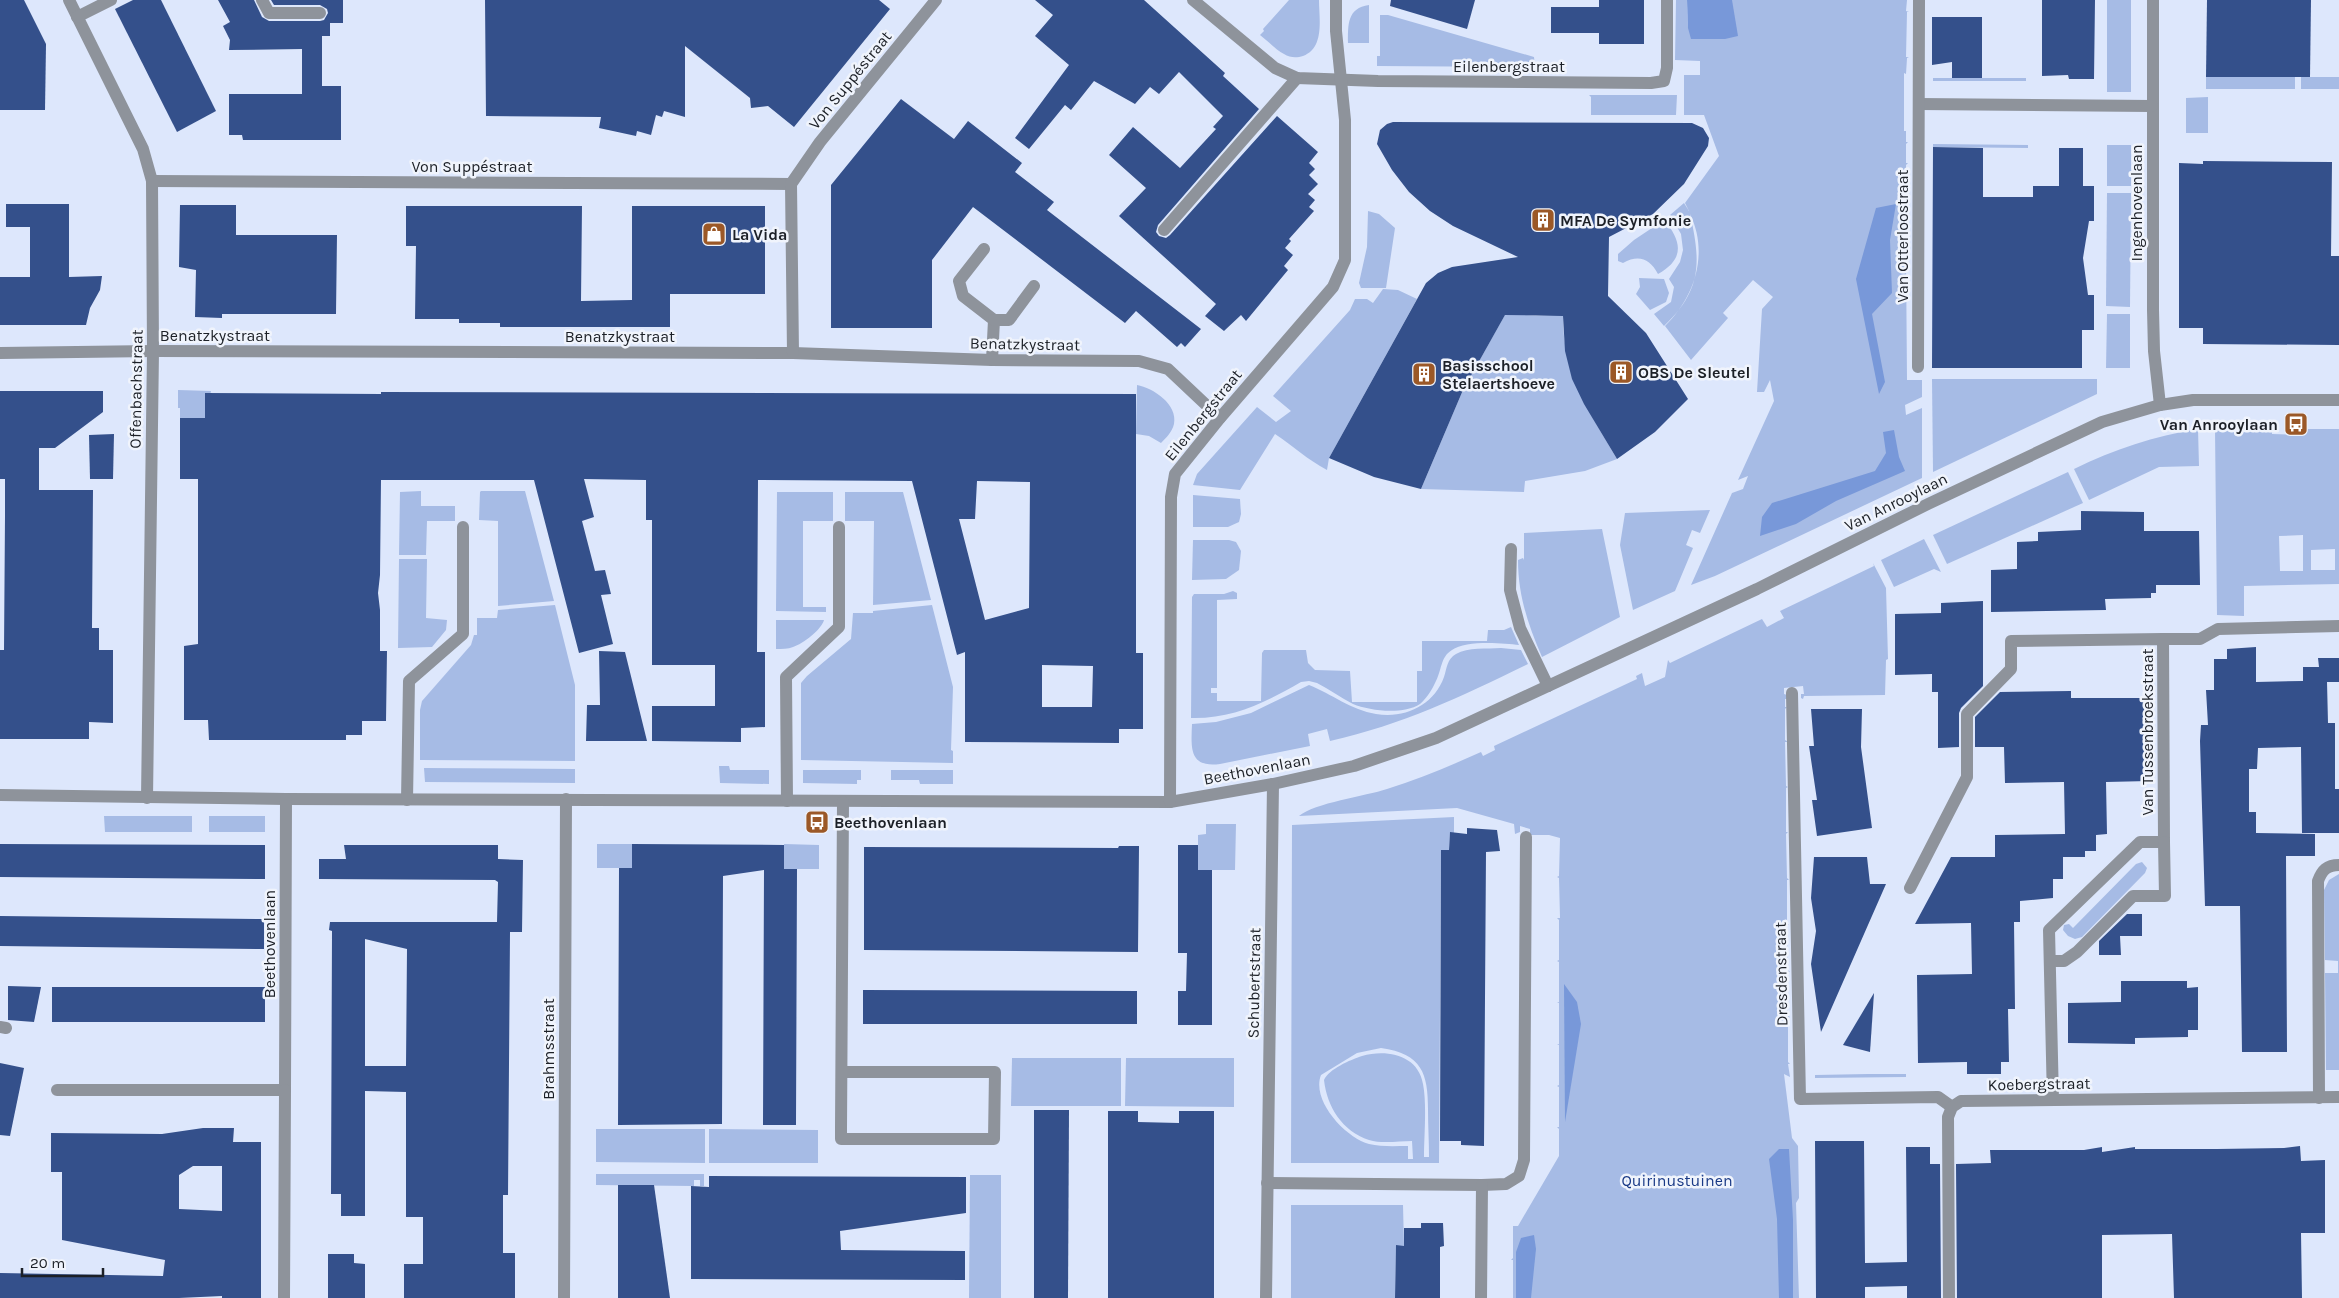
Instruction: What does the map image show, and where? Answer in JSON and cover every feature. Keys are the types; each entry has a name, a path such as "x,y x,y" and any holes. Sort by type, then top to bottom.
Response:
{"street":[{"name":"Offenbachstraat","path":"69,0 143,150 152,181 153,351 147,798"},
{"path":"77,17 111,0"},
{"path":"262,0 269,13 320,13"},
{"name":"Von Suppéstraat","path":"152,181 791,184 820,142 936,0"},
{"path":"1193,0 1275,68 1297,78 1341,80"},
{"name":"Eilenbergstraat","path":"1170,802 1171,497 1175,474 1220,418 1332,288 1345,260 1345,120 1336,31 1336,0"},
{"name":"Eilenbergstraat","path":"1341,80 1664,82 1667,68 1667,0"},
{"name":"Van Otterloostraat","path":"1918,367 1919,0"},
{"name":"Ingenhovenlaan","path":"2153,0 2154,350 2160,405"},
{"path":"1164,230 1297,78"},
{"path":"1919,104 2152,106"},
{"path":"791,184 793,353"},
{"path":"984,249 959,281 963,296 994,320 1009,320 1034,286"},
{"path":"992,360 994,320"},
{"name":"Benatzkystraat","path":"0,354 153,351 793,353 992,360 1140,361 1168,369 1220,418"},
{"name":"Van Anrooylaan","path":"1651,638 2102,422 2160,405 2205,400 2339,400"},
{"path":"408,800 409,681 463,634 463,527"},
{"path":"787,802 786,677 839,627 839,527"},
{"path":"1510,550 1510,590 1520,628 1548,686"},
{"path":"2163,640 2200,639 2218,628 2339,626"},
{"name":"Beethovenlaan","path":"0,794 147,798 408,800 1170,802 1273,784 1354,766 1436,738 1651,638"},
{"name":"Van Tussenbroekstraat","path":"1910,888 1968,777 1967,714 2011,668 2012,641 2163,640 2165,896 2133,896 2077,952 2064,961 2050,961"},
{"name":"Dresdenstraat","path":"1792,692 1800,1099 1938,1098 1952,1107"},
{"name":"Schubertstraat","path":"1266,1298 1273,784"},
{"name":"Beethovenlaan","path":"284,1298 286,799"},
{"name":"Brahmsstraat","path":"564,1298 566,799"},
{"path":"842,1072 995,1072 994,1139 841,1138 843,802"},
{"path":"1267,1183 1482,1185 1506,1184 1519,1176 1524,1160 1526,837"},
{"path":"2053,1100 2049,930 2140,842 2164,842"},
{"path":"2319,1098 2318,882 2321,872 2331,865 2339,865"},
{"path":"57,1090 285,1090"},
{"name":"Koebergstraat","path":"1952,1107 1961,1102 2339,1097"},
{"path":"1949,1298 1948,1118 1952,1107"},
{"path":"1481,1298 1482,1185"}],"green space":[{"path":"1289,0 1319,0 1320,24 1318,40 1310,52 1303,56 1289,56 1260,35 1264,31 1263,29"},
{"path":"1676,0 1687,0 1688,28 1699,0 1907,0 1906,11 1909,12 1907,12 1906,57 1909,57 1907,58 1906,74 1904,73 1904,131 1906,131 1906,142 1908,142 1906,144 1906,163 1908,163 1906,165 1906,209 1908,209 1906,211 1906,255 1908,257 1906,257 1907,380 1922,380 1922,397 1905,405 1906,415 1922,408 1922,478 1715,576 1691,585 1732,493 1743,489 1748,476 1738,480 1774,401 1770,380 1764,392 1757,392 1762,309 1773,297 1753,280 1723,313 1728,318 1691,360 1665,326 1674,315 1664,326 1654,314 1671,302 1674,287 1669,279 1680,262 1683,250 1681,234 1670,215 1684,203 1689,211 1685,203 1719,156 1704,115 1684,115 1684,75 1700,75 1700,61 1675,60","holes":["1690,214 1696,229 1698,244 1698,259 1696,274 1694,279 1697,261 1696,247"]},
{"path":"2107,0 2131,0 2131,92 2107,92"},
{"path":"1369,5 1369,43 1348,43 1350,18 1356,10"},
{"path":"1380,15 1388,15 1534,57 1535,67 1377,66 1377,56 1380,56"},
{"path":"2206,77 2295,77 2295,89 2206,89"},
{"path":"2301,77 2339,77 2339,89 2301,89"},
{"path":"1933,78 2026,78 2026,81 1933,81"},
{"path":"1589,95 1677,95 1676,115 1591,115 1591,97"},
{"path":"2208,97 2208,133 2186,133 2186,98"},
{"path":"1933,144 2028,145 2028,148 1933,147"},
{"path":"2107,145 2131,145 2131,186 2107,186"},
{"path":"2107,193 2131,193 2130,307 2106,306"},
{"path":"1368,211 1379,214 1395,228 1386,288 1361,288 1359,283 1367,247"},
{"path":"1664,220 1674,235 1678,249 1677,256 1667,268 1658,274 1644,260 1634,259 1623,263 1618,261 1618,254 1634,240"},
{"path":"1639,278 1664,279 1669,293 1666,302 1650,310 1636,294 1640,287"},
{"path":"1383,289 1398,290 1417,299 1329,458 1327,470 1275,434 1240,490 1193,485 1197,474 1257,407 1276,422 1291,411 1273,396 1350,310 1355,299 1367,299 1373,303"},
{"path":"1506,313 1536,316 1563,315 1564,336 1572,373 1587,407 1617,459 1585,471 1525,481 1524,492 1421,489 1463,390"},
{"path":"2107,314 2130,314 2130,368 2106,368"},
{"path":"1932,379 2097,379 2097,394 1933,472"},
{"path":"1137,385 1157,393 1172,410 1174,417 1173,427 1169,435 1161,443 1149,436 1136,434"},
{"path":"178,390 211,391 205,418 180,418"},
{"path":"2198,429 2199,466 2159,467 2089,500 2074,469 2104,455 2135,444 2166,435"},
{"path":"2215,429 2272,429 2272,434 2302,435 2302,429 2339,429 2339,584 2244,586 2244,616 2217,615","holes":["2303,535 2303,571 2280,571 2279,536","2335,549 2335,570 2311,570 2311,550"]},
{"path":"2068,472 2083,503 1947,564 1933,535"},
{"path":"421,491 421,506 455,506 455,521 427,521 426,555 399,555 400,492"},
{"path":"481,491 525,491 554,601 498,606 498,521 479,520"},
{"path":"777,492 833,492 833,521 803,521 803,607 826,607 826,612 776,611"},
{"path":"845,492 903,492 931,600 873,605 874,521 845,521"},
{"path":"1193,495 1240,499 1241,514 1239,522 1228,527 1193,527"},
{"path":"1710,510 1700,533 1692,530 1686,545 1693,548 1675,591 1633,610 1620,545 1625,513"},
{"path":"1602,529 1620,617 1542,657 1528,621 1518,573 1518,560 1523,558 1524,560 1524,533"},
{"path":"1924,539 1941,572 1934,569 1894,587 1881,560"},
{"path":"1193,540 1229,540 1236,542 1241,551 1239,570 1226,579 1192,580"},
{"path":"399,559 427,559 426,618 447,620 446,630 432,647 398,648"},
{"name":"Quirinustuinen","path":"1873,563 1886,588 1888,659 1886,660 1885,695 1804,696 1803,699 1801,694 1804,694 1803,686 1784,688 1784,694 1787,695 1787,699 1785,699 1785,707 1787,707 1785,709 1785,740 1788,742 1785,742 1786,786 1788,787 1786,788 1786,832 1788,832 1786,834 1787,878 1789,880 1787,880 1787,924 1789,924 1787,926 1788,970 1790,972 1787,972 1788,1016 1790,1017 1788,1018 1788,1062 1790,1064 1788,1064 1790,1077 1784,1074 1792,1138 1798,1146 1799,1198 1796,1203 1799,1298 1513,1298 1513,1260 1511,1260 1513,1258 1513,1226 1518,1226 1559,1156 1559,1129 1557,1127 1559,1127 1559,1087 1557,1086 1559,1085 1559,1045 1557,1045 1559,1044 1559,1003 1557,1003 1559,1002 1559,962 1557,961 1559,960 1559,920 1557,918 1560,918 1559,878 1557,877 1559,876 1560,838 1549,835 1530,835 1530,829 1520,826 1520,832 1515,834 1514,824 1457,808 1299,816 1316,807 1378,792 1411,781 1481,752 1483,756 1495,750 1494,746 1637,679 1636,676 1642,673 1645,686 1665,677 1668,660 1670,663 1762,619 1767,627 1784,618 1780,611 1874,566"},
{"path":"1233,591 1237,593 1237,599 1217,600 1217,688 1211,688 1211,693 1217,693 1217,701 1261,701 1262,653 1264,650 1306,650 1308,663 1315,670 1350,671 1352,702 1417,702 1417,671 1422,671 1422,641 1487,641 1488,630 1504,630 1511,627 1519,645 1475,643 1452,650 1445,656 1432,689 1426,697 1420,704 1405,710 1377,710 1353,704 1317,683 1309,681 1301,682 1249,708 1221,716 1191,718 1192,597 1194,594 1224,594"},
{"path":"555,605 575,685 575,761 420,760 420,710 422,701 471,645 474,635 477,635 477,618 497,618 498,610"},
{"path":"932,605 953,687 951,750 953,751 953,763 801,760 801,683 851,639 853,613 873,613 873,611"},
{"path":"776,620 824,620 816,632 802,643 789,648 776,649"},
{"path":"1501,648 1521,650 1528,664 1431,709 1407,718 1330,741 1327,729 1308,734 1310,746 1220,764 1202,763 1194,754 1192,748 1192,724 1216,722 1251,713 1309,685 1367,712 1387,715 1408,712 1426,702 1433,695 1439,687 1449,661 1453,656 1472,649"},
{"path":"719,766 729,766 730,770 769,770 769,784 720,783"},
{"path":"424,768 575,769 575,783 425,782"},
{"path":"803,770 861,770 861,780 857,780 857,784 803,783"},
{"path":"891,770 953,770 953,784 920,784 919,780 891,780"},
{"path":"104,816 192,816 192,832 105,832"},
{"path":"209,816 265,816 265,832 209,832"},
{"path":"1454,817 1454,833 1450,833 1449,850 1441,851 1439,1163 1291,1163 1292,825","holes":["1381,1048 1395,1051 1414,1060 1424,1076 1428,1097 1429,1157 1424,1157 1425,1110 1423,1084 1415,1066 1400,1056 1381,1053 1362,1056 1346,1062 1330,1072 1324,1080 1328,1100 1332,1108 1351,1131 1374,1141 1412,1141 1413,1159 1408,1159 1408,1146 1369,1144 1350,1134 1333,1117 1321,1096 1319,1085 1321,1075 1357,1053"]},
{"path":"1206,824 1236,824 1235,870 1198,870 1198,835 1206,834"},
{"path":"597,844 632,844 632,868 597,868"},
{"path":"784,844 819,845 819,869 784,869"},
{"path":"2142,862 2147,868 2145,873 2082,937 2075,939 2068,936 2063,930 2064,925 2069,924 2073,928 2136,864"},
{"path":"2339,874 2339,1070 2326,1070 2325,973 2338,973 2338,961 2325,960 2324,890 2329,880"},
{"path":"1012,1058 1121,1058 1121,1106 1011,1106"},
{"path":"1126,1058 1234,1058 1234,1107 1125,1106"},
{"path":"1906,1074 1906,1077 1815,1078 1815,1075"},
{"path":"596,1129 705,1129 705,1163 596,1162"},
{"path":"709,1129 818,1130 818,1163 709,1163"},
{"path":"596,1174 704,1174 704,1186 700,1186 700,1180 694,1180 694,1186 596,1185"},
{"path":"970,1175 1001,1175 1001,1298 969,1298"},
{"path":"1291,1205 1403,1205 1404,1246 1396,1246 1395,1298 1291,1298"}],"shaded area":[{"path":"1687,0 1732,0 1738,36 1725,39 1691,39 1688,28"},
{"path":"1896,204 1890,240 1892,293 1872,314 1885,382 1879,394 1856,279 1876,208"},
{"path":"1894,430 1899,457 1905,471 1836,501 1796,524 1760,536 1762,517 1772,503 1875,471 1886,453 1883,432"},
{"path":"1564,984 1577,1002 1581,1024 1565,1122"},
{"path":"1779,1149 1789,1149 1793,1220 1793,1298 1779,1298 1777,1219 1769,1159"},
{"path":"1534,1235 1536,1249 1531,1298 1516,1298 1516,1252 1521,1238"}],"building":[{"path":"0,0 24,0 46,44 45,110 0,110"},
{"path":"133,0 161,0 216,111 177,132 115,9"},
{"path":"218,0 254,0 262,17 269,21 320,21 324,20 328,13 327,9 320,5 274,5 271,0 343,0 343,23 330,23 330,36 322,36 322,86 341,86 341,140 243,140 242,135 229,135 229,94 302,94 302,49 229,50 230,40 223,26 230,22"},
{"path":"485,0 879,0 890,9 794,127 768,106 751,108 750,98 685,46 685,117 664,111 662,117 656,115 651,135 637,131 636,136 599,128 601,117 486,116"},
{"path":"1035,0 1144,0 1225,73 1223,76 1259,109 1158,225 1156,232 1159,236 1166,238 1170,235 1277,116 1318,152 1309,163 1315,169 1309,175 1318,184 1308,194 1315,200 1309,207 1314,211 1289,239 1291,241 1285,248 1293,255 1284,266 1288,270 1246,321 1241,315 1224,331 1205,316 1216,304 1119,216 1146,188 1109,155 1133,127 1180,168 1216,129 1213,127 1223,116 1179,72 1159,94 1150,87 1135,104 1094,81 1071,110 1065,105 1029,149 1015,138 1069,65 1035,36 1053,15"},
{"path":"1391,0 1475,0 1467,29 1390,6"},
{"path":"1599,0 1644,0 1644,44 1599,44 1599,33 1551,33 1551,7 1599,7"},
{"path":"2042,0 2095,0 2094,79 2069,79 2068,75 2042,76"},
{"path":"2207,0 2311,0 2310,77 2206,77"},
{"path":"1932,17 1982,17 1982,78 1952,78 1952,62 1932,65"},
{"path":"901,99 954,139 968,121 1022,163 1015,172 1054,202 1047,210 1201,329 1185,347 1181,343 1177,347 1136,311 1125,323 973,207 932,260 932,328 831,328 831,185"},
{"path":"1393,122 1692,123 1703,128 1709,138 1708,146 1684,184 1653,214 1609,237 1608,296 1646,333 1688,399 1655,432 1617,459 1584,404 1572,379 1565,351 1563,316 1505,315 1463,390 1421,489 1374,477 1329,458 1426,283 1438,273 1452,267 1518,257 1453,226 1430,211 1409,192 1392,170 1377,144 1380,130"},
{"path":"1933,147 1983,148 1983,197 2033,197 2033,186 2059,186 2059,148 2083,148 2083,186 2094,186 2094,221 2089,221 2083,258 2088,295 2094,295 2094,330 2082,330 2082,368 1932,368"},
{"path":"2203,161 2332,162 2331,256 2339,256 2339,345 2203,344 2203,328 2179,328 2179,163 2203,164"},
{"path":"6,204 69,204 69,277 102,276 100,290 90,308 86,325 0,325 0,277 30,277 30,227 6,227"},
{"path":"180,205 236,205 236,235 337,235 336,314 222,314 222,318 195,317 196,270 179,267"},
{"path":"406,206 582,206 581,301 632,300 632,206 765,206 765,294 670,294 670,327 500,327 500,323 459,323 459,319 415,319 416,246 406,246"},
{"path":"0,391 103,391 103,412 55,448 39,448 39,490 93,490 92,628 99,628 99,650 113,650 113,723 89,722 89,739 0,739 0,650 4,650 5,479 0,479"},
{"path":"381,392 1136,394 1136,653 1143,653 1143,729 1119,729 1119,743 965,742 965,652 957,655 912,481 758,480 757,652 765,652 765,727 741,728 741,742 652,741 652,706 715,706 715,665 652,665 652,520 646,520 646,480 584,479 594,517 582,521 595,571 605,570 611,594 601,595 613,644 579,653 534,480 381,480 380,575 378,593 380,651 387,651 386,721 362,721 362,735 346,735 346,740 209,740 208,720 184,720 184,646 198,644 198,479 180,479 180,418 205,418 205,393 381,394","holes":["977,481 1030,482 1029,608 985,620 959,519 975,519","1042,665 1093,666 1092,707 1042,707"]},
{"path":"114,434 113,479 90,479 89,435"},
{"path":"2081,511 2144,512 2144,531 2199,531 2200,585 2156,585 2156,593 2151,593 2151,598 2105,599 2106,610 1991,612 1991,570 2017,569 2017,542 2038,541 2038,532 2081,530"},
{"path":"1983,601 1983,686 1961,708 1959,713 1959,747 1938,748 1938,692 1932,692 1932,674 1895,675 1895,614 1941,613 1941,603"},
{"path":"2256,647 2256,682 2303,681 2303,667 2319,667 2318,658 2339,658 2339,682 2327,682 2328,723 2335,723 2335,789 2339,789 2339,833 2302,833 2301,747 2258,748 2257,769 2249,769 2249,812 2256,812 2256,833 2315,834 2315,856 2286,856 2287,1052 2242,1052 2240,906 2205,906 2200,741 2201,725 2208,725 2206,690 2214,690 2214,659 2227,659 2227,649"},
{"path":"599,651 625,652 647,741 586,741 587,705 600,705"},
{"path":"2071,691 2071,698 2148,698 2149,781 2106,782 2107,834 2096,835 2096,851 2085,851 2085,857 2063,857 2063,879 2053,879 2053,898 2020,901 2020,922 2014,922 2015,1009 2008,1009 2009,1062 2001,1062 2001,1074 1967,1074 1967,1062 1918,1063 1917,975 1972,974 1971,923 1915,924 1951,857 1995,857 1995,835 2065,834 2064,782 2005,783 2004,747 1975,747 1975,717 2000,692"},
{"path":"1811,709 1862,709 1861,747 1872,828 1817,836 1812,800 1817,800 1809,746 1814,746"},
{"path":"1467,828 1497,830 1500,851 1486,852 1484,1146 1461,1145 1461,1141 1440,1141 1441,850 1449,850 1450,832 1467,834"},
{"path":"0,844 265,845 265,879 0,877"},
{"path":"632,844 784,845 784,869 797,869 796,1125 763,1125 764,870 723,876 722,1124 618,1125 619,868 632,868"},
{"path":"344,845 498,845 498,859 523,860 522,932 510,932 508,1195 503,1195 503,1253 515,1253 515,1298 404,1298 404,1264 423,1264 423,1217 406,1217 406,1092 365,1091 365,1216 341,1216 341,1194 331,1194 332,931 329,930 330,922 497,922 498,882 495,880 319,879 319,859 346,859","holes":["365,939 407,949 406,1066 365,1066"]},
{"path":"1178,845 1198,845 1198,870 1212,870 1212,1025 1178,1025 1178,991 1186,991 1187,953 1178,953"},
{"path":"1119,846 1139,846 1138,952 864,950 864,847 1118,848"},
{"path":"1814,857 1867,857 1870,884 1886,884 1821,1032 1811,964 1816,931 1811,898"},
{"path":"2127,914 2142,914 2142,936 2120,936 2121,955 2099,955 2099,941"},
{"path":"0,916 264,919 264,949 0,946"},
{"path":"2121,981 2187,981 2187,988 2198,987 2198,1030 2188,1030 2188,1037 2135,1038 2135,1044 2068,1043 2068,1003 2121,1002"},
{"path":"8,986 41,987 34,1022 8,1020"},
{"path":"52,987 265,987 265,1022 52,1022"},
{"path":"863,990 1137,991 1137,1024 863,1024"},
{"path":"1874,993 1870,1052 1843,1045"},
{"path":"0,1063 24,1068 10,1136 0,1135"},
{"path":"1034,1110 1069,1110 1068,1298 1034,1298"},
{"path":"1108,1111 1138,1111 1138,1122 1179,1123 1179,1111 1214,1111 1214,1298 1108,1298"},
{"path":"203,1128 234,1128 233,1142 261,1142 261,1298 222,1298 222,1296 179,1298 0,1298 0,1273 163,1276 165,1260 62,1240 62,1172 51,1172 51,1133 162,1134","holes":["193,1166 222,1166 222,1211 179,1209 179,1175"]},
{"path":"1815,1141 1864,1141 1865,1263 1907,1262 1906,1147 1930,1147 1930,1164 1940,1164 1941,1298 1907,1298 1907,1286 1865,1287 1865,1298 1816,1298"},
{"path":"2300,1146 2301,1161 2325,1160 2325,1233 2301,1233 2302,1298 2174,1298 2172,1234 2102,1235 2102,1298 1957,1298 1956,1164 1991,1163 1990,1150 2084,1150 2102,1147 2102,1152 2135,1147 2135,1149 2217,1149"},
{"path":"709,1176 966,1177 966,1213 840,1231 841,1250 965,1251 965,1280 691,1279 691,1186 709,1187"},
{"path":"618,1185 654,1185 670,1298 618,1298"},
{"path":"1421,1223 1443,1223 1444,1246 1440,1247 1440,1298 1395,1298 1396,1245 1404,1246 1404,1228 1421,1228"},
{"path":"328,1254 354,1254 354,1263 365,1264 365,1298 328,1298"}],"place":[{"name":"MFA De Symfonie","path":"1543,220"},
{"name":"La Vida","path":"714,234"},
{"name":"OBS De Sleutel","path":"1621,372"},
{"name":"Basisschool Stelaertshoeve","path":"1424,374"},
{"name":"Van Anrooylaan","path":"2296,424"},
{"name":"Beethovenlaan","path":"817,822"}]}
